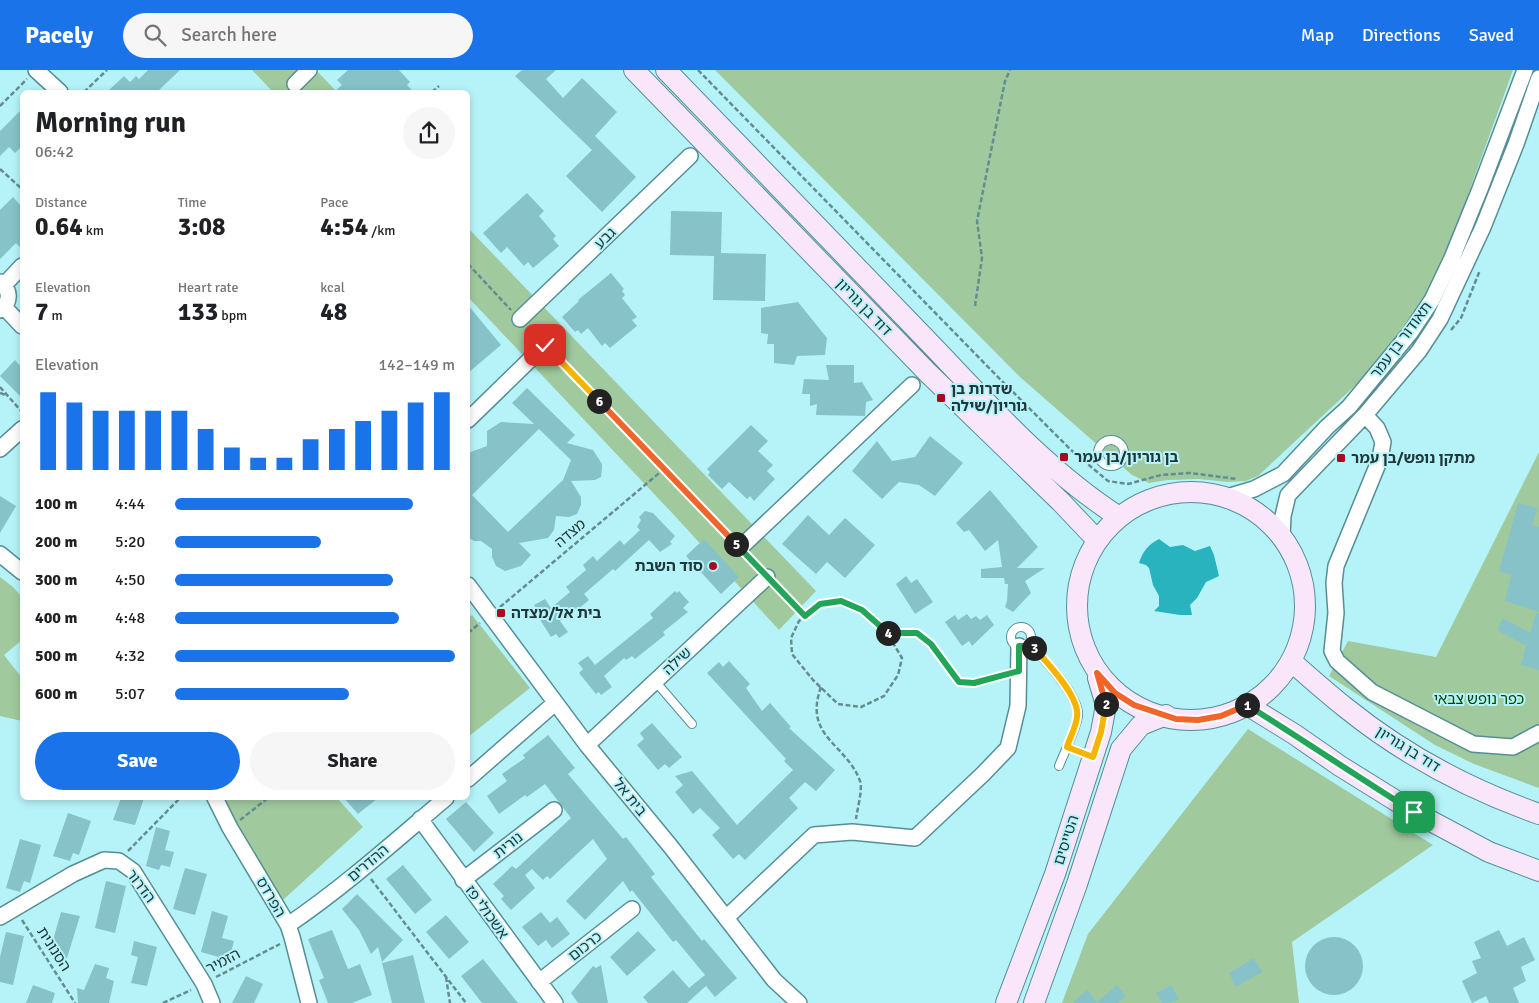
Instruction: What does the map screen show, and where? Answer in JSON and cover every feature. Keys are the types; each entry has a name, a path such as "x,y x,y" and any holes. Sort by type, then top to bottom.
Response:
{"main road":[{"name":"דוד בן גוריון","path":"634,70 928,373 1098,540"},
{"name":"דוד בן גוריון","path":"666,70 999,417 1092,499 1119,517"},
{"path":"1206,492 1227,497 1268,520 1282,536 1294,555 1302,575 1305,597 1303,626 1300,640 1291,661 1278,680 1262,695 1247,705 1221,716 1198,720 1176,719 1134,705 1115,693 1097,673 1080,636 1077,592 1082,571 1098,540 1119,517 1138,504 1160,496 1175,493 1206,492"},
{"name":"דוד בן גוריון","path":"1291,661 1347,709 1419,757 1482,792 1539,814"},
{"name":"הטייסים","path":"1006,1003 1055,874 1101,732 1106,705 1097,673"},
{"path":"1247,705 1414,812 1488,852 1539,871"},
{"name":"הטייסים","path":"1034,1003 1077,884 1121,749 1141,725 1166,716"}],"street":[{"path":"295,84 309,70"},
{"name":"תאודור בן עמר","path":"1227,497 1254,489 1283,474 1348,407 1410,334 1432,300 1452,258 1525,70"},
{"path":"33,73 57,90"},
{"name":"תאודור בן עמר","path":"1282,536 1283,516 1288,495 1365,415 1419,351 1440,319 1483,227 1516,144 1539,78"},
{"name":"גבע","path":"520,319 690,156"},
{"path":"20,268 2,283 8,293 7,302 2,308 20,324"},
{"path":"470,418 545,345"},
{"path":"740,548 912,385"},
{"path":"1365,415 1377,428 1383,442 1380,459 1336,566 1334,583 1336,612 1332,651 1337,661 1372,692 1473,744 1513,747 1539,733"},
{"path":"0,449 20,431"},
{"path":"0,554 20,570"},
{"name":"שילה","path":"587,745 767,577"},
{"name":"בית אל","path":"470,588 587,745 774,980 799,1003"},
{"path":"726,918 814,835 852,832 915,838 1008,748 1018,706 1019,671 1024,645"},
{"path":"470,777 555,704"},
{"name":"הפרדס","path":"216,800 230,828 290,931 309,1003"},
{"name":"ההדרים","path":"290,931 315,907 444,800"},
{"name":"נורית","path":"463,880 554,810"},
{"name":"אשכולי פז","path":"420,819 555,1003"},
{"name":"הדרור","path":"0,917 73,874 104,860 119,861 133,871 204,984 212,1003"},
{"name":"כרכום","path":"539,982 632,909"}],"lane":[{"path":"1024,645 1051,666 1077,705 1078,716 1059,766"},
{"path":"655,681 692,724"},
{"path":"1067,747 1093,757"}],"path":[{"path":"86,90 107,70"},
{"path":"698,70 993,372 1071,450 1108,481 1128,484 1161,475 1190,473 1244,480"},
{"path":"975,306 982,258 977,220 1005,81 1010,70"},
{"path":"0,106 33,73"},
{"path":"434,90 439,86"},
{"path":"0,169 20,187"},
{"path":"470,266 520,319"},
{"path":"545,345 805,616"},
{"path":"0,387 20,410"},
{"path":"0,393 10,397"},
{"name":"מצדה","path":"490,615 664,469"},
{"path":"841,601 862,610 887,633 902,658 898,675 884,696 861,707 838,704 792,654 791,638 799,621 820,604 841,601"},
{"path":"887,633 917,633 931,644 959,682 974,683 1019,671"},
{"path":"821,687 817,698 818,720 827,738 848,758 861,782 852,832"},
{"path":"119,861 178,800"},
{"path":"230,828 265,800"},
{"path":"363,868 466,1003"},
{"name":"הסנונית","path":"14,908 75,1003"},
{"name":"הזמיר","path":"163,1003 204,984 290,931"},
{"path":"446,976 450,1003"}],"green space":[{"path":"252,70 316,70 335,90 271,90"},
{"path":"715,70 1513,70 1425,314 1390,353 1258,476 1246,481 1227,482 1199,479 1149,483 1132,475 1020,377"},
{"path":"470,230 816,591 779,630 674,515 470,299"},
{"name":"כפר נופש צבאי","path":"1539,452 1539,788 1474,764 1435,745 1329,676 1348,641 1436,657"},
{"path":"0,577 20,595 20,642 4,655 20,675 20,721 0,716"},
{"path":"472,615 530,688 470,735 470,616"},
{"path":"1248,729 1433,845 1292,942 1299,1003 1062,1003 1088,934"},
{"path":"223,800 339,800 363,827 283,900"}],"water":[{"path":"1159,539 1170,547 1183,545 1195,551 1210,546 1214,555 1219,576 1206,582 1197,598 1190,605 1192,615 1154,611 1159,606 1159,596 1153,585 1149,568 1139,563 1146,549"}],"building":[{"path":"148,70 180,70 159,90 109,90 124,76 130,82 136,76 139,79"},
{"path":"348,70 399,70 410,82 407,85 412,90 336,90 342,85 337,80"},
{"path":"522,70 556,70 546,79 563,98 582,78 617,112 595,136 636,177 602,212 566,176 592,150 515,76"},
{"path":"20,111 20,148 15,153 9,147 0,156 0,131"},
{"path":"527,193 544,211 539,216 556,236 553,239 559,246 533,268 528,262 524,266 507,247 501,253 483,233"},
{"path":"13,197 20,205 20,247 16,243 0,259 0,210"},
{"path":"671,211 722,212 721,253 766,254 765,301 713,300 714,256 670,255"},
{"path":"611,273 624,289 622,291 625,295 622,298 637,317 632,320 637,326 610,348 605,343 602,346 588,328 581,334 578,330 575,332 562,317 578,300"},
{"path":"798,302 827,338 825,355 797,356 794,365 774,363 774,344 767,344 768,334 761,333 761,308"},
{"path":"470,307 501,345 470,371"},
{"path":"15,360 20,366 20,396 0,376"},
{"path":"826,365 854,365 854,383 862,382 873,400 866,402 865,416 816,415 817,404 810,406 810,394 802,394 804,379 829,380"},
{"path":"527,388 575,435 567,443 593,450 602,464 601,477 595,480 571,481 581,497 581,505 577,514 569,517 556,516 554,530 548,538 519,543 531,555 521,566 505,571 496,566 492,557 492,549 481,541 474,541 470,538 470,452 487,446 487,431 501,422 534,424 512,403","holes":["539,429 571,460 563,480 508,532 472,495"]},
{"path":"751,425 768,441 758,451 773,465 767,471 775,479 754,501 750,496 747,499 729,482 722,489 708,475 710,472 707,469"},
{"path":"930,436 963,463 935,496 919,485 899,482 882,499 852,471 877,441 892,461 915,457"},
{"path":"990,490 1038,547 1017,568 1045,568 1025,581 1031,593 1013,612 1005,607 1008,584 1005,584 1004,578 981,578 981,569 1002,567 998,540 985,551 969,530 964,532 956,523"},
{"path":"0,496 16,506 0,533"},
{"path":"1518,503 1538,508 1532,525 1539,527 1539,612 1505,601 1511,575 1499,571"},
{"path":"645,511 653,513 675,536 670,542 672,544 660,552 649,540 615,571 613,569 584,594 589,600 577,610 575,608 560,621 568,632 559,638 556,634 551,637 537,615 540,613 534,605 545,599 551,608 570,592 566,587 586,570 583,565 593,556 597,561 620,540 624,545 640,530 637,527 641,520 639,517"},
{"path":"808,515 829,535 845,518 875,545 845,578 827,562 816,574 782,544"},
{"name":"סוד השבת","path":"704,539 739,577 721,594 686,556"},
{"path":"906,576 911,583 917,579 933,602 915,614 896,584"},
{"path":"675,591 677,593 679,591 689,602 683,608 688,612 663,632 665,635 635,659 632,656 626,660 624,658 604,676 612,687 601,695 599,692 596,694 579,673 583,669 578,663 588,656 595,665 653,618 650,614"},
{"path":"1536,613 1539,613 1539,670 1521,665 1526,646 1497,630 1503,618 1530,633"},
{"path":"967,614 971,619 976,616 980,620 987,615 994,625 972,646 969,641 962,646 945,622 955,615 958,620"},
{"path":"729,661 750,684 746,688 762,711 770,703 791,727 789,728 835,770 816,791 805,782 789,798 798,808 745,860 739,854 733,859 712,835 720,828 700,808 693,814 675,792 683,785 675,776 692,771 737,825 793,770 784,761 786,759 707,673 719,662 723,667"},
{"path":"652,723 682,757 669,768 665,764 658,770 637,745 644,739 640,733"},
{"path":"548,735 575,768 568,774 623,839 626,837 655,874 651,877 702,941 704,939 737,978 715,997 706,986 687,1003 648,1003 643,997 673,970 689,988 705,975 676,940 673,942 632,890 630,892 623,881 585,920 566,901 607,859 593,839 550,879 547,876 543,880 532,869 525,875 535,888 511,910 501,899 504,896 493,884 512,866 516,869 571,818 545,784 527,797 525,795 499,814 487,796 507,781 502,774 525,758 523,755"},
{"path":"120,800 143,800 135,825 113,820"},
{"path":"346,800 376,800 358,814"},
{"path":"466,802 494,833 474,852 446,819"},
{"path":"68,813 91,821 79,855 73,853 70,861 53,856"},
{"path":"156,827 170,831 165,850 174,852 170,867 161,865 159,870 146,866"},
{"path":"20,839 41,845 30,883 24,881 20,892 6,888"},
{"path":"403,865 432,900 415,914 386,879"},
{"path":"185,868 207,874 195,915 173,909"},
{"path":"106,881 126,886 115,933 95,928"},
{"path":"357,894 403,940 382,962 378,947 371,954 359,930 342,909"},
{"path":"212,911 228,916 222,938 234,941 229,960 201,952"},
{"path":"61,912 80,916 67,958 56,956 58,949 51,947"},
{"path":"541,912 550,923 557,917 570,934 552,948 546,940 538,946 522,927"},
{"path":"446,915 469,942 449,959 426,932"},
{"path":"332,930 348,969 360,964 372,995 352,1003 328,1003 319,980 324,978 308,939"},
{"path":"1499,930 1507,946 1524,937 1535,960 1521,967 1526,981 1513,988 1519,1003 1489,1003 1486,996 1472,1003 1462,981 1477,973 1472,961 1481,958 1474,942"},
{"path":"638,931 656,950 627,976 610,957"},
{"path":"6,932 24,936 13,985 0,982 0,957"},
{"path":"1334,937 1350,942 1358,950 1363,966 1358,982 1350,990 1334,995 1318,990 1310,982 1305,966 1310,950 1318,942"},
{"path":"134,941 157,947 147,986 131,983 138,957 131,955"},
{"path":"413,955 425,1003 392,1003 382,963"},
{"path":"1254,958 1262,972 1236,987 1229,973"},
{"path":"483,959 518,1003 482,1003 461,976"},
{"path":"95,964 109,968 106,978 114,981 109,1003 78,1003 77,988 84,990"},
{"path":"601,965 608,1003 578,1003 571,993 593,966 596,968"},
{"path":"246,976 263,984 254,1003 232,1003"},
{"path":"33,985 55,993 52,1003 26,1003"},
{"path":"1117,985 1126,996 1118,1003 1072,1003 1087,990 1097,1002"},
{"path":"1171,985 1179,999 1171,1003 1162,1003 1156,993"}],"place":[{"name":"שדרות בן גוריון/שילה","path":"941,398"},
{"name":"בן גוריון/בן עמר","path":"1064,457"},
{"name":"מתקן נופש/בן עמר","path":"1341,458"},
{"name":"סוד השבת","path":"713,566"},
{"name":"בית אל/מצדה","path":"501,613"}],"route":[{"path":"545,345 805,616 820,604 841,601 862,610 887,633 917,633 931,644 959,682 974,683 1019,671 1019,646 1029,643 1051,666 1077,705 1078,716 1067,747 1093,757 1101,732 1106,705 1097,673 1115,693 1134,705 1176,719 1198,720 1221,716 1247,705 1414,812"}]}
